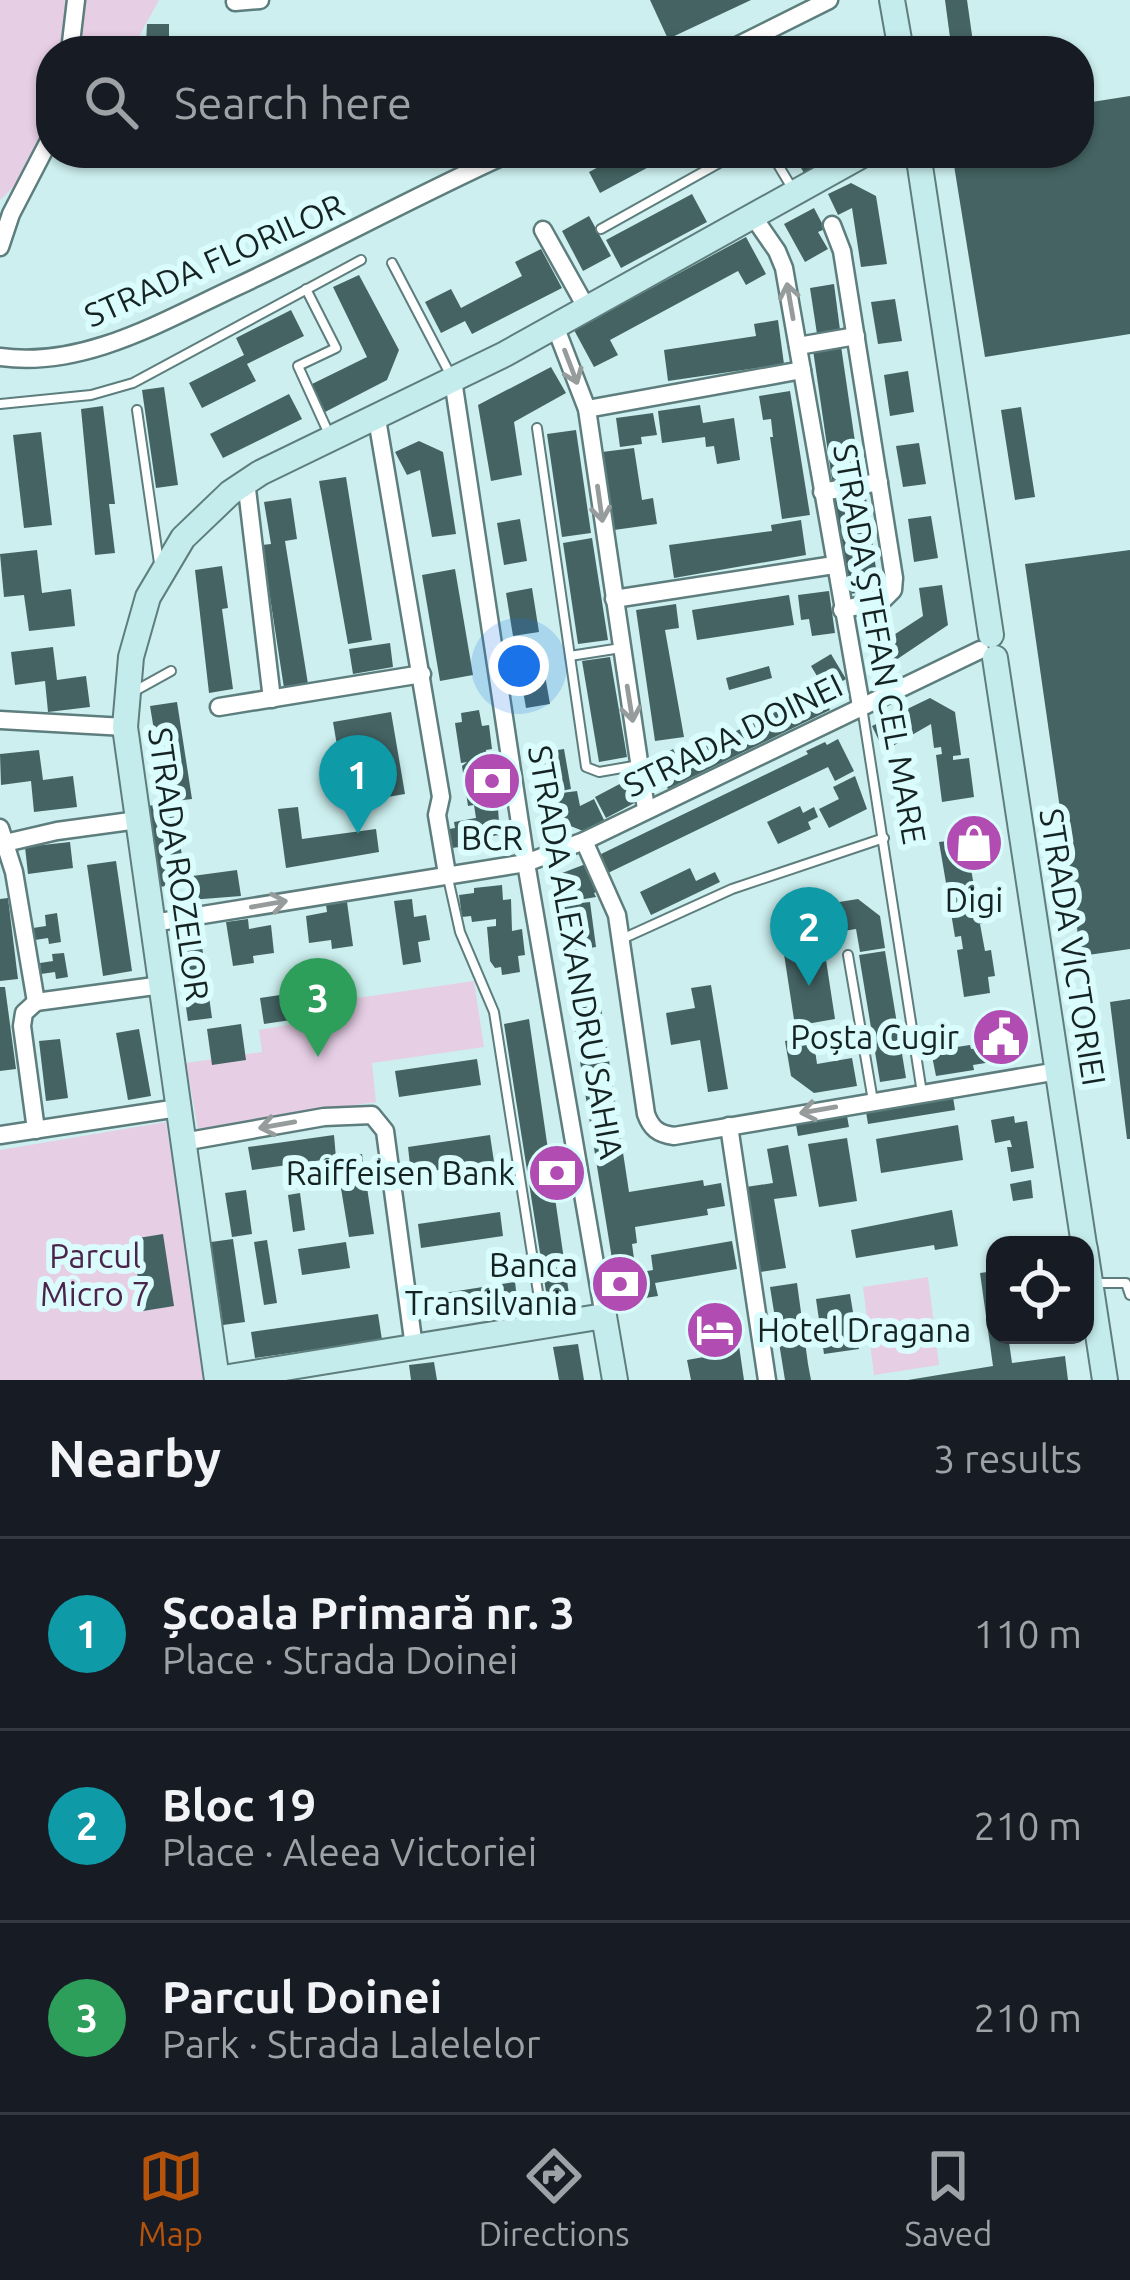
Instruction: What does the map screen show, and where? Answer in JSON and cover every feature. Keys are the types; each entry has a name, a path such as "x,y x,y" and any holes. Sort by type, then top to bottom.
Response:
{"street":[{"path":"72,36 76,0"},
{"path":"236,2 260,0"},
{"path":"757,36 829,0"},
{"path":"892,0 898,36"},
{"path":"0,247 36,166"},
{"name":"STRADA FLORILOR","path":"0,357 33,360 82,352 146,329 479,168"},
{"name":"STRADA ROZELOR","path":"217,1379 125,727 135,637 160,571 199,519 246,481 453,380 839,168"},
{"name":"STRADA VICTORIEI","path":"921,168 989,648 1083,1236"},
{"name":"STRADA ȘTEFAN CEL MARE","path":"752,215 784,268 861,706"},
{"path":"832,225 842,251 893,590 884,599 842,610"},
{"path":"543,230 586,307"},
{"path":"555,326 587,409 646,809"},
{"path":"798,346 856,336"},
{"path":"587,409 802,370"},
{"name":"STRADA ALEXANDRU SAHIA","path":"453,380 526,863 615,1380"},
{"path":"377,419 441,797 437,815 447,874"},
{"path":"246,481 272,699"},
{"path":"822,492 879,482"},
{"path":"614,599 834,565"},
{"name":"STRADA DOINEI","path":"154,923 526,863 584,841 989,648"},
{"path":"219,707 422,674"},
{"path":"0,720 125,727"},
{"path":"36,1002 2,838 139,820"},
{"path":"584,841 610,895 650,1125 662,1134 674,1136 1058,1071"},
{"path":"36,1130 24,1013 36,1002 162,985"},
{"path":"0,1135 178,1108"},
{"path":"183,1142 324,1117 371,1114 385,1131 414,1347"},
{"path":"729,1126 767,1380"},
{"name":"STRADA VICTORIEI","path":"1094,1309 1105,1380"},
{"path":"217,1379 604,1316"}],"lane":[{"path":"601,229 710,168"},
{"path":"780,168 795,192"},
{"path":"0,404 91,395 133,383 361,260"},
{"name":"STRADA ALEXANDRU SAHIA","path":"392,263 453,380"},
{"path":"306,289 335,348 298,366 332,440"},
{"path":"136,410 160,571"},
{"path":"537,428 586,767 599,772 639,765"},
{"path":"570,656 621,648"},
{"path":"126,696 171,671"},
{"name":"STRADA ȘTEFAN CEL MARE","path":"861,706 922,1093"},
{"path":"621,939 732,889 884,838"},
{"path":"447,874 460,932 494,1012 543,1326"},
{"path":"848,955 873,1101"},
{"path":"1094,1283 1126,1283 1130,1295"}],"green space":[{"path":"0,0 159,0 139,36 36,36 36,165 0,200"},
{"path":"474,981 484,1047 372,1063 376,1102 198,1129 186,1063 262,1052 259,1030 345,1015 343,1000"},
{"name":"Parcul Micro 7","path":"166,1122 206,1380 0,1380 0,1150"},
{"path":"928,1277 939,1365 874,1375 863,1287"}],"building":[{"path":"650,0 751,0 674,36 667,36"},
{"path":"945,0 967,0 972,36 950,36"},
{"path":"147,24 169,24 169,36 146,36"},
{"path":"1130,96 1130,334 985,357 954,168 1094,168 1094,102"},
{"path":"597,168 647,168 600,193 589,172"},
{"path":"801,168 825,168 807,178"},
{"path":"851,183 876,196 887,264 861,267 852,208 838,215 828,194"},
{"path":"692,194 707,222 621,268 606,240"},
{"path":"814,208 825,229 818,232 828,249 805,262 784,224"},
{"path":"589,216 611,256 583,271 562,231"},
{"path":"746,237 766,274 746,285 738,271 610,340 618,355 594,367 574,330"},
{"path":"541,249 562,288 472,334 465,321 441,333 425,302 451,289 461,308 522,276 515,262"},
{"path":"359,275 399,350 387,380 325,412 312,384 367,357 333,287"},
{"path":"834,284 840,330 817,334 810,288"},
{"path":"895,299 902,341 878,344 871,302"},
{"path":"291,310 304,336 247,364 256,381 202,408 189,383 244,355 236,338"},
{"path":"778,320 784,364 668,381 664,350 756,336 754,324"},
{"path":"841,346 860,476 832,480 813,350"},
{"path":"551,367 566,393 514,422 522,475 491,481 478,405"},
{"path":"908,371 914,412 890,416 884,375"},
{"path":"164,387 178,485 156,488 142,390"},
{"path":"790,391 810,515 782,519 771,419 763,420 759,396"},
{"path":"289,394 302,419 223,458 210,434"},
{"path":"700,405 703,423 734,418 740,460 717,464 714,446 706,447 705,437 662,443 658,411"},
{"path":"103,406 115,504 109,504 115,553 95,555 81,409"},
{"path":"1021,407 1035,497 1015,500 1001,410"},
{"path":"653,413 657,435 641,437 642,444 620,447 616,418"},
{"path":"576,430 591,533 562,537 547,434"},
{"path":"41,432 52,525 24,528 13,435"},
{"path":"419,441 443,452 456,534 432,537 420,470 407,475 395,452"},
{"path":"919,443 926,484 903,487 896,446"},
{"path":"634,448 642,500 653,498 657,524 614,530 602,452"},
{"path":"346,477 372,640 348,644 319,481"},
{"path":"865,491 879,590 849,594 834,496"},
{"path":"291,498 297,539 285,541 308,684 284,688 262,545 271,544 264,502"},
{"path":"931,516 938,558 914,562 908,519"},
{"path":"520,519 527,561 504,565 497,523"},
{"path":"801,520 806,555 674,578 669,545 772,531 771,525"},
{"path":"592,538 608,640 578,644 563,543"},
{"path":"37,550 42,593 71,589 75,626 29,631 24,595 4,597 0,554"},
{"path":"1130,550 1130,949 1081,956 1025,564"},
{"path":"222,566 228,608 222,609 233,689 209,693 195,570"},
{"path":"455,569 473,675 440,681 422,575"},
{"path":"942,585 948,625 881,670 869,651 923,616 919,588"},
{"path":"532,588 539,632 513,636 506,593"},
{"path":"829,591 835,633 812,636 809,619 801,620 798,595"},
{"path":"789,595 794,625 697,640 692,610"},
{"path":"676,604 679,628 665,630 684,737 655,741 636,610"},
{"path":"390,643 393,667 353,674 349,649"},
{"path":"53,647 57,680 86,676 90,707 48,712 45,681 15,685 11,652"},
{"path":"831,654 846,679 826,691 811,666"},
{"path":"610,657 627,757 599,762 582,661"},
{"path":"543,664 550,704 526,708 519,668"},
{"path":"769,666 772,678 729,690 726,678"},
{"path":"821,690 830,710 668,789 653,760 673,749 678,759"},
{"path":"930,698 955,712 961,755 953,760 969,758 974,797 942,802 936,755 942,754 941,747 934,748 931,724 884,751 872,726"},
{"path":"177,702 192,799 174,801 185,877 237,870 241,896 190,900 188,883 159,887 148,806 166,803 150,706"},
{"path":"479,710 482,726 489,725 492,749 486,750 489,769 495,769 500,835 492,836 494,850 468,853 467,846 452,848 449,829 455,828 454,822 476,818 474,805 468,806 462,766 467,762 461,763 455,723 462,722 461,713"},
{"path":"391,712 405,794 347,804 333,722"},
{"path":"838,739 854,771 835,781 828,767 608,873 599,855"},
{"path":"564,749 571,789 546,794 539,753"},
{"path":"39,750 43,780 73,776 77,807 34,812 31,781 1,785 0,754"},
{"path":"855,776 867,809 829,828 819,809 839,799 833,787"},
{"path":"631,778 642,799 606,818 595,797"},
{"path":"577,791 580,806 594,799 604,820 583,831 558,821 554,794"},
{"path":"800,806 803,813 814,807 818,817 808,822 811,829 778,844 767,822"},
{"path":"298,807 302,839 376,829 379,852 286,868 278,809"},
{"path":"964,831 966,845 974,844 978,869 971,869 976,898 983,897 987,923 980,924 995,976 988,977 990,993 964,997 957,950 963,949 961,936 955,937 948,895 955,894 953,882 946,883 939,842 948,841 946,834"},
{"path":"70,842 73,868 28,874 25,847"},
{"path":"116,861 132,971 103,976 87,865"},
{"path":"583,865 591,867 602,889 594,893 596,897 561,903 557,875"},
{"path":"690,868 696,881 715,872 720,882 651,915 640,892"},
{"path":"502,885 503,900 511,899 512,931 522,929 525,955 518,956 520,972 502,975 501,967 495,968 490,961 487,927 496,926 496,919 472,922 471,916 462,917 459,895"},
{"path":"8,898 18,979 0,981 0,899"},
{"path":"412,899 414,917 426,915 430,940 418,942 421,962 403,965 394,901"},
{"path":"858,899 880,916 885,948 860,952 856,929 819,935 814,906"},
{"path":"347,902 353,946 332,949 331,940 309,943 306,916 327,912 326,905"},
{"path":"590,902 596,947 570,951 561,912 565,912 564,905"},
{"path":"57,913 61,942 35,940 33,928 46,926 45,915"},
{"path":"248,919 249,929 271,925 274,953 233,966 226,922"},
{"path":"201,939 212,1018 188,1021 177,943"},
{"path":"824,947 835,1019 795,1026 784,954"},
{"path":"885,951 906,1078 880,1082 859,955"},
{"path":"64,953 68,977 41,974 40,963 53,961 52,954"},
{"path":"711,985 728,1089 708,1092 700,1040 671,1045 666,1013 695,1008 691,988"},
{"path":"0,987 5,987 16,1069 0,1071"},
{"path":"334,987 338,1013 264,1024 260,998"},
{"path":"1130,999 1130,1139 1127,1139 1110,1002"},
{"path":"600,1001 629,1192 703,1180 704,1186 721,1183 725,1206 707,1209 708,1215 635,1227 636,1273 653,1270 651,1255 732,1241 737,1269 655,1283 658,1296 619,1302 571,1006"},
{"name":"Poșta Cugir","path":"1007,1011 1009,1027 1017,1025 1021,1049 1003,1052 1004,1060 973,1065 974,1070 936,1076 931,1051 985,1047 981,1023 989,1022 988,1014"},
{"path":"529,1019 570,1301 548,1304 504,1024"},
{"path":"241,1024 246,1060 212,1065 207,1029"},
{"path":"139,1029 151,1096 128,1100 116,1033"},
{"path":"813,1036 817,1064 852,1058 857,1086 814,1093 791,1076 785,1041"},
{"path":"60,1039 68,1098 46,1101 39,1041"},
{"path":"477,1059 481,1085 399,1097 395,1071"},
{"path":"953,1097 955,1110 868,1124 866,1112"},
{"path":"847,1116 849,1127 798,1136 796,1125"},
{"path":"1014,1116 1015,1123 1027,1121 1034,1168 1011,1172 1010,1140 995,1143 991,1120"},
{"path":"958,1125 963,1160 881,1173 876,1139"},
{"path":"334,1135 336,1158 252,1170 248,1147"},
{"path":"490,1135 494,1162 411,1174 408,1147"},
{"path":"847,1138 857,1201 819,1207 808,1144"},
{"path":"788,1145 797,1196 774,1199 786,1268 760,1272 746,1187 773,1183 767,1149"},
{"path":"362,1154 374,1234 349,1237 336,1158"},
{"path":"1031,1180 1033,1198 1013,1201 1010,1184"},
{"path":"246,1190 252,1234 232,1237 225,1193"},
{"path":"300,1193 305,1230 293,1232 288,1195"},
{"path":"952,1210 958,1246 935,1250 934,1245 856,1258 851,1230"},
{"path":"500,1212 503,1236 421,1248 418,1224"},
{"path":"163,1234 174,1306 143,1311 132,1239"},
{"path":"233,1239 245,1322 223,1325 211,1242"},
{"path":"267,1240 277,1303 264,1305 254,1242"},
{"path":"346,1242 350,1268 302,1275 298,1249"},
{"path":"986,1272 986,1316 980,1273"},
{"path":"515,1282 518,1307 442,1318 438,1294"},
{"path":"797,1283 811,1380 785,1380 770,1287"},
{"path":"850,1294 859,1349 824,1354 816,1299"},
{"name":"Hotel Dragana","path":"726,1303 744,1380 691,1380 687,1360 704,1357 697,1314"},
{"path":"378,1314 382,1340 255,1358 251,1332"},
{"path":"578,1344 584,1380 559,1380 553,1347"},
{"path":"990,1344 1009,1344 1012,1363 1065,1356 1068,1380 908,1380 993,1366"},
{"path":"434,1362 437,1380 411,1380 409,1365"}],"place":[{"name":"BCR","path":"492,781"},
{"name":"Școala Primară nr. 3","path":"358,834"},
{"name":"Digi","path":"974,843"},
{"name":"Bloc 19","path":"809,986"},
{"name":"Poșta Cugir","path":"1001,1037"},
{"name":"Parcul Doinei","path":"318,1057"},
{"name":"Raiffeisen Bank","path":"557,1173"},
{"name":"Banca Transilvania","path":"620,1284"},
{"name":"Hotel Dragana","path":"715,1330"}]}
